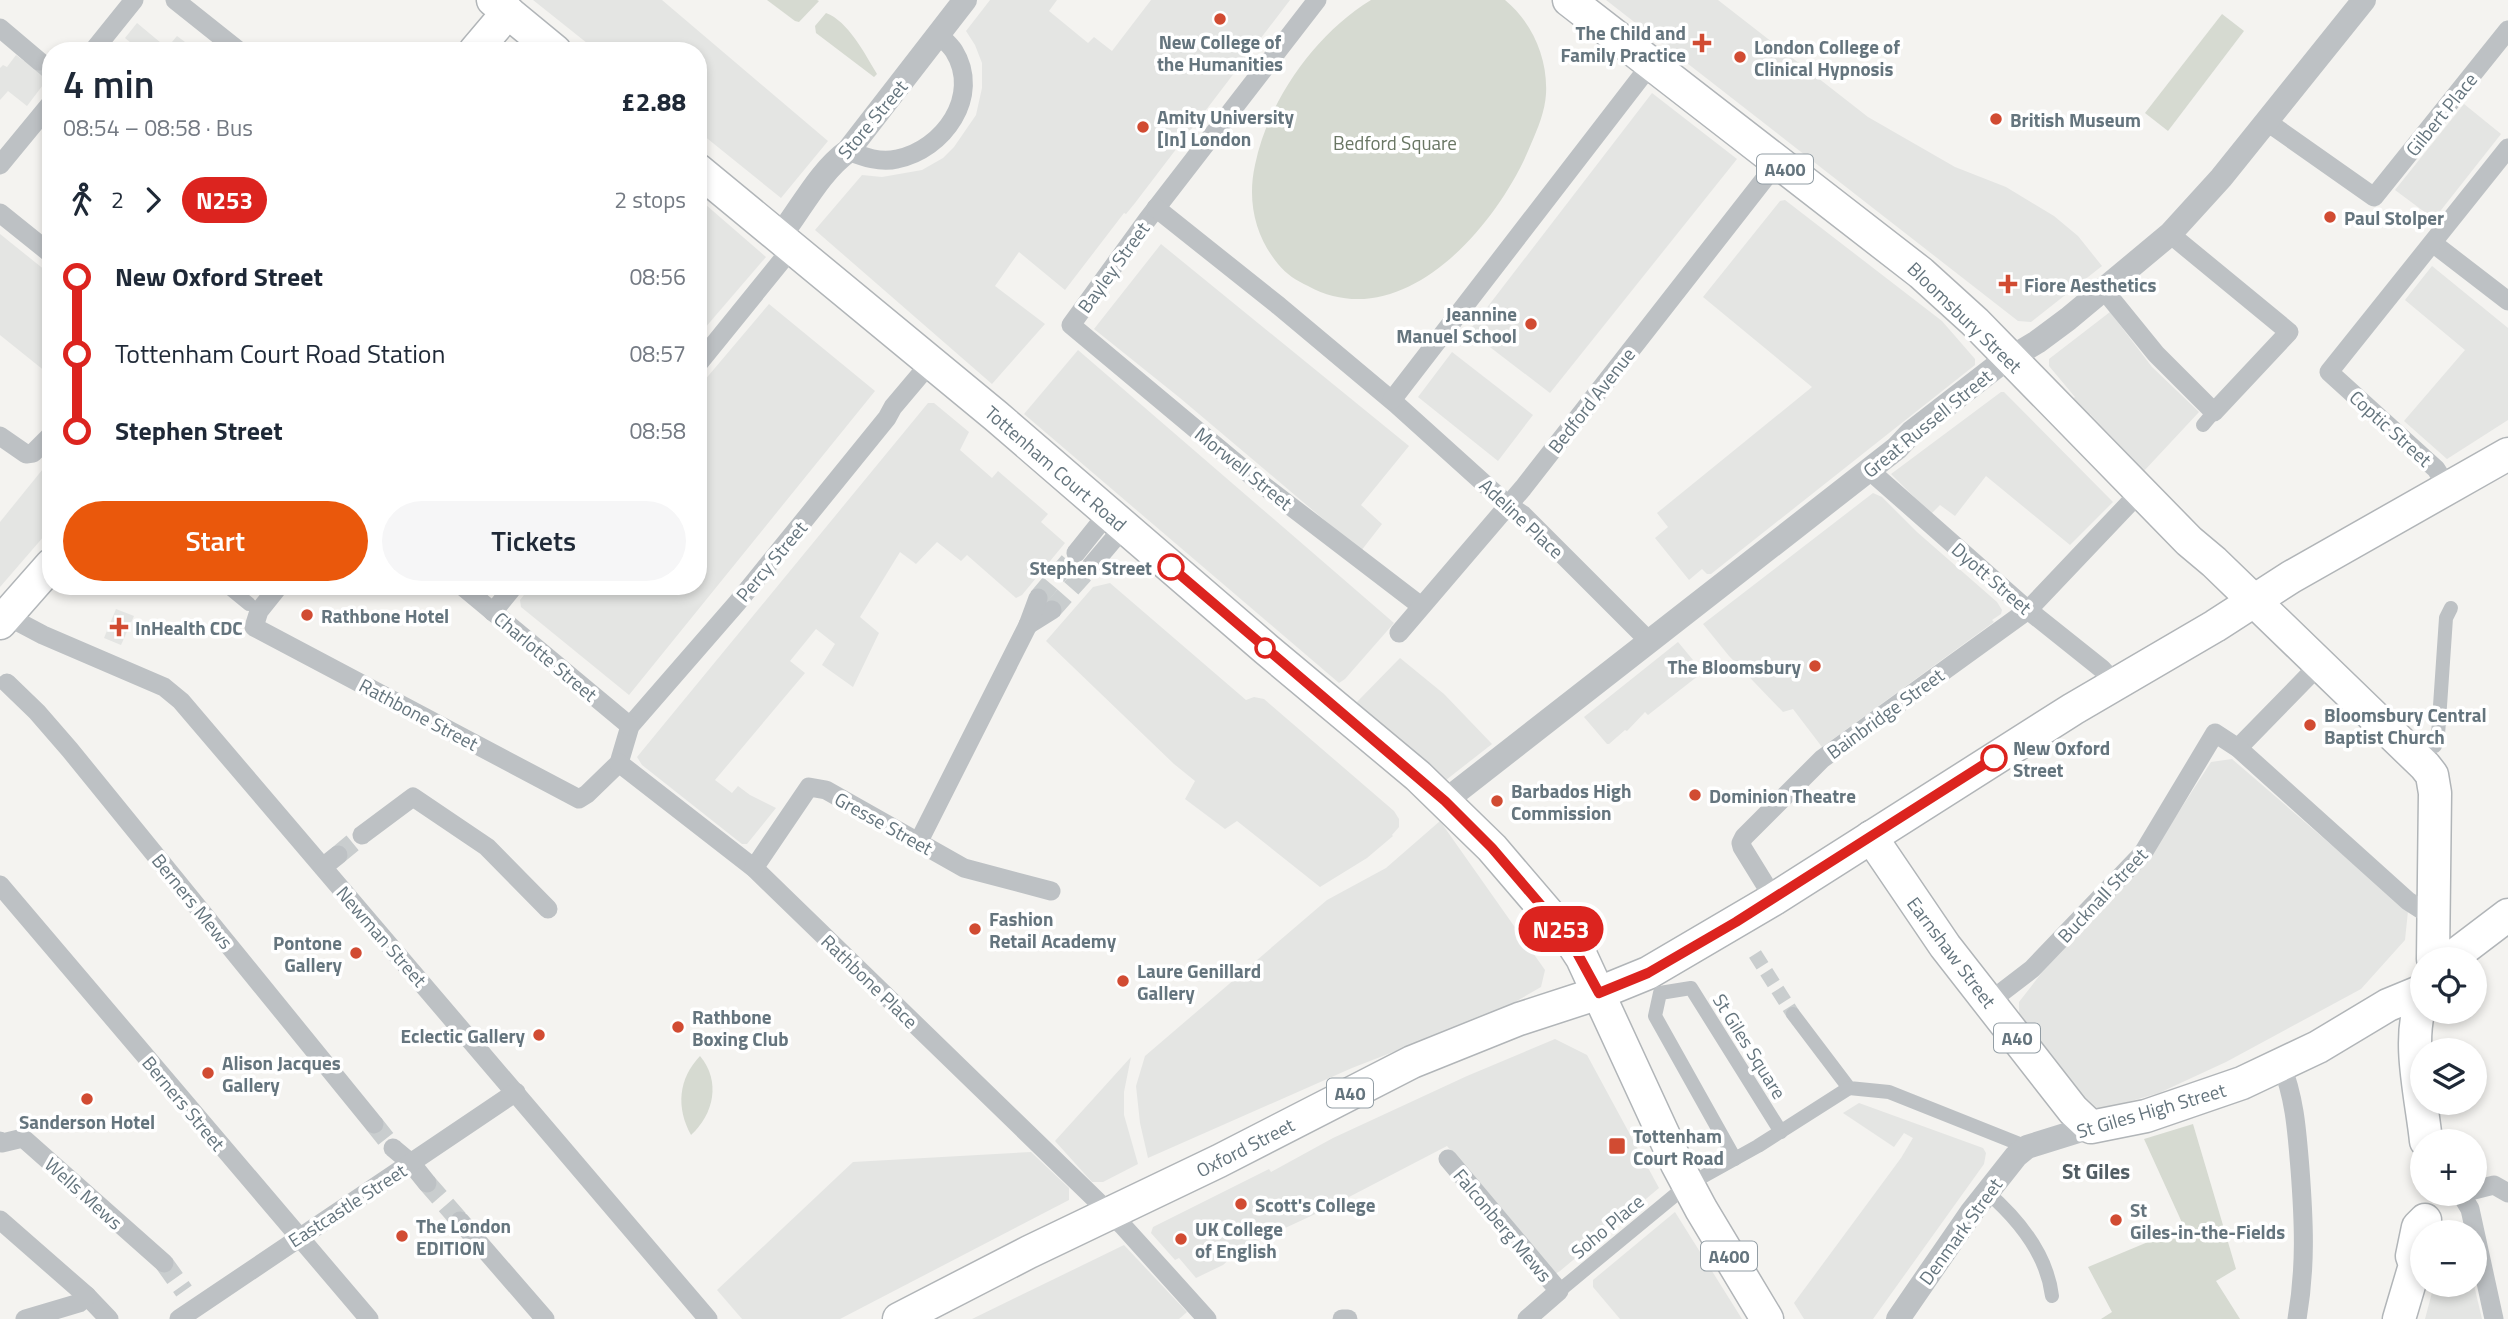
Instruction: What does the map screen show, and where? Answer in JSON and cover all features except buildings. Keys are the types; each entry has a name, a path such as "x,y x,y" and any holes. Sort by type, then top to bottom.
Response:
{"main road":[{"name":"A400","path":"1569,0 1651,64"},
{"path":"480,42 500,6 544,42"},
{"name":"Bloomsbury Street","path":"1651,64 1921,273 1975,321 2140,492 2254,601"},
{"name":"Tottenham Court Road","path":"707,177 930,362 1445,801 1492,848 1569,938 1599,993"},
{"name":"A40","path":"1599,993 1648,973 1774,899 2021,741 2215,626 2291,577 2508,454"},
{"path":"2,620 42,575"},
{"name":"A400","path":"2254,601 2417,757 2432,775 2437,826 2434,947"},
{"name":"Earnshaw Street","path":"1871,837 1919,910 2073,1110 2091,1127"},
{"path":"2469,947 2506,923"},
{"path":"2486,947 2506,923"},
{"name":"A400","path":"1599,993 1677,1164 1767,1319"},
{"name":"Oxford Street","path":"899,1319 1116,1219 1219,1161 1412,1062 1519,1019 1599,993"},
{"name":"St Giles High Street","path":"2091,1127 2146,1116 2242,1083 2318,1047 2388,1005 2410,996"},
{"path":"2417,1024 2425,1129"},
{"path":"2399,1319 2410,1287"}],"street":[{"path":"100,42 134,0"},
{"path":"174,0 226,42"},
{"name":"Store Street","path":"785,242 803,202 839,158 848,151 965,0"},
{"path":"1317,0 1156,208 1392,400 1651,64"},
{"name":"Great Russell Street","path":"1445,801 1897,448 1912,432 2010,358 2038,342 2170,234 2221,178 2364,0"},
{"path":"0,28 39,61"},
{"name":"Gilbert Place","path":"2264,123 2276,128 2374,197 2508,30"},
{"path":"848,151 870,158 897,159 932,144 946,130 960,105 962,73 954,51 939,35"},
{"path":"0,165 42,114"},
{"path":"2508,148 2434,244 2508,301"},
{"name":"Bedford Avenue","path":"1399,632 1508,505 1777,163"},
{"name":"Bayley Street","path":"1071,325 1156,208"},
{"path":"0,213 42,247"},
{"path":"2104,290 2209,419 2289,332 2170,234"},
{"path":"707,351 785,242"},
{"name":"Coptic Street","path":"2434,244 2329,372 2436,469 2448,488"},
{"name":"Morwell Street","path":"1071,325 1259,481 1422,606"},
{"name":"Percy Street","path":"619,763 630,726 834,486 930,362"},
{"name":"Adeline Place","path":"1392,400 1508,505 1523,515 1648,640"},
{"path":"0,436 26,454 33,453 42,444"},
{"name":"Dyott Street","path":"1869,470 2028,610 2102,669 2116,684"},
{"name":"Bainbridge Street","path":"1774,899 1742,847 1744,837 1822,759 2028,610 2140,492"},
{"path":"1076,553 1116,520"},
{"path":"1091,566 1116,520"},
{"path":"238,595 249,604"},
{"name":"Rathbone Street","path":"272,595 259,611 254,627 579,799 619,763"},
{"name":"Charlotte Street","path":"473,595 630,726"},
{"path":"493,612 507,595"},
{"path":"918,843 1028,625 1045,604"},
{"path":"2435,746 2446,618 2451,608"},
{"name":"Newman Street","path":"2,620 43,635 174,693 330,861 516,1092 708,1319"},
{"path":"2320,664 2238,748 2408,901 2422,910 2435,912"},
{"name":"Berners Mews","path":"6,683 37,712 70,750 374,1124"},
{"name":"Bucknall Street","path":"1989,1002 2032,969 2143,853 2215,733 2238,748"},
{"name":"Rathbone Place","path":"619,763 754,869 1116,1219 1142,1249 1151,1254 1207,1319"},
{"name":"Gresse Street","path":"754,869 809,787 826,790 964,868 1051,891"},
{"path":"362,835 413,797 487,847 548,909"},
{"name":"Berners Street","path":"0,885 288,1227 300,1237 369,1319"},
{"name":"St Giles Square","path":"1735,1158 1655,1016 1660,993 1691,988 1781,1132"},
{"path":"1793,1014 1849,1088"},
{"path":"2280,1065 2290,1086 2300,1177 2304,1280 2297,1319"},
{"path":"1704,1176 1781,1132 1849,1088 1889,1092 2027,1147"},
{"name":"Eastcastle Street","path":"179,1319 191,1299 300,1237 516,1092"},
{"name":"St Giles High Street","path":"2027,1147 2091,1127"},
{"name":"Wells Mews","path":"0,1141 2,1143 23,1138 164,1263"},
{"name":"Denmark Street","path":"1898,1319 1987,1192 2016,1156 2027,1147"},
{"path":"393,1148 411,1163 427,1182"},
{"name":"Falconberg Mews","path":"1448,1158 1559,1291"},
{"path":"2487,1187 2494,1185 2508,1193"},
{"name":"Soho Place","path":"1559,1291 1681,1191"},
{"path":"1987,1192 2006,1209 2038,1252 2047,1273 2052,1296"},
{"path":"2470,1206 2494,1319"},
{"path":"0,1220 87,1296 109,1319"},
{"path":"460,1220 545,1319"},
{"path":"1527,1319 1559,1291"},
{"path":"25,1319 79,1303 87,1296"}],"shaded area":[{"path":"533,0 662,0 828,141 781,198 707,138 707,42 586,42"},
{"path":"990,0 1057,0 1049,11 1088,43 1094,37 1112,51 1151,0 1290,0 1065,290 1019,252 995,286 1045,324 992,384 815,230 862,175 882,177 922,170 943,158 954,147 976,115 982,88 982,63 966,31"},
{"path":"1606,0 1718,0 1868,117 1955,167 2006,187 2054,216 2078,236 2102,266 2031,322 2018,321"},
{"path":"137,23 160,42 130,42 125,38"},
{"path":"177,36 185,42 172,42"},
{"path":"16,55 24,61 27,58 42,71 42,86 27,106 8,91 0,100 0,68 3,65 7,67"},
{"path":"1652,93 1737,159 1550,393 1469,331"},
{"path":"2464,104 2501,134 2434,219 2395,190"},
{"path":"1785,200 1942,321 1975,359 1975,365 1711,574 1702,569 1689,580 1655,538 1668,527 1657,513 1812,387 1703,297 1780,201"},
{"path":"707,206 766,257 707,326"},
{"path":"0,234 42,268 42,369 0,335"},
{"path":"1161,244 1409,446 1361,505 1382,524 1361,551 1094,329"},
{"path":"2432,266 2508,328 2508,420 2447,459 2404,421 2465,350 2405,300"},
{"path":"769,304 875,391 629,695 521,607 520,600 524,595 707,595 707,377"},
{"path":"2110,312 2152,367 2199,412 2143,472 2126,457 2128,454 2090,414 2087,416 2071,400 2075,397 2049,366 2049,359"},
{"path":"1078,350 1394,623 1345,679 1339,683 1024,414"},
{"path":"1452,352 1533,415 1498,461 1418,397"},
{"path":"2004,392 2113,502 2070,545 1986,476 1955,516 1940,505 1931,514 1891,474"},
{"path":"928,403 934,403 969,432 960,450 992,478 998,471 1048,514 1041,522 1065,543 1022,595 1016,598 967,555 961,561 937,542 916,564 900,552 860,617 879,633 853,687 822,665 835,644 816,629 790,661 805,673 715,780 732,793 738,786 776,808 747,844 742,844 642,765 637,757"},
{"path":"42,470 42,538 0,587 0,522"},
{"path":"1873,493 1882,497 1917,532 1997,602 2002,610 2001,614 1992,620 1994,622 1822,747 1793,709 1783,712 1729,656 1703,624"},
{"path":"1110,583 1246,700 1254,697 1264,699 1394,811 1399,819 1399,827 1393,836 1367,858 1320,887 1237,821 1225,829 1185,799 1195,781 1046,641 1093,587"},
{"name":"InHealth CDC","path":"116,609 134,616 121,645 104,638"},
{"path":"1678,642 1703,672 1648,715 1645,712 1627,731 1607,744 1584,717"},
{"path":"1400,658 1444,694 1492,744 1437,787 1356,703"},
{"path":"2232,759 2408,911 2405,940 2361,989 2226,1062 2159,1093 2093,1112 2019,1015 2019,1002 2043,971 2156,847 2211,762"},
{"path":"1440,821 1545,970 1541,987 1501,1010 1352,1068 1148,1158 1140,1123 1136,1086 1145,1056 1327,900 1386,868"},
{"path":"1555,1039 1587,1055 1659,1188 1555,1274 1447,1146 1324,1210 1242,1248 1223,1265 1196,1278 1179,1258 1175,1260 1151,1233 1153,1227 1269,1169 1271,1172 1333,1138"},
{"path":"1131,1057 1124,1092 1124,1115 1138,1164 1103,1182 1092,1182 1055,1141"},
{"path":"1859,1103 1983,1148 1986,1153 1984,1164 1873,1319 1804,1319 1794,1303 1913,1138 1904,1133 1894,1147 1843,1113"},
{"path":"1031,1152 1069,1188 1069,1200 840,1319 742,1319 717,1290 853,1162"},
{"path":"1675,1212 1742,1319 1620,1319 1593,1287 1593,1280"},
{"path":"1124,1245 1187,1312 1179,1319 972,1319"},
{"path":"2431,1297 2477,1297 2482,1319 2425,1319"}],"green space":[{"path":"767,0 817,0 819,1 799,22"},
{"name":"Bedford Square","path":"1371,0 1505,0 1523,19 1536,42 1544,67 1546,94 1539,126 1516,175 1496,207 1471,238 1443,264 1412,285 1378,297 1344,298 1304,284 1278,264 1264,242 1255,218 1253,178 1261,141 1297,71 1331,31"},
{"path":"826,13 842,23 855,39 877,74 874,77 816,33 815,26"},
{"path":"2222,14 2244,31 2168,131 2145,113"},
{"path":"700,1056 711,1076 712,1097 705,1117 691,1135 683,1114 682,1094 687,1074"},
{"path":"2193,1124 2236,1269 2216,1281 2240,1319 2101,1319 2112,1312 2088,1267 2184,1227 2144,1139"}],"tunnel":[{"path":"1038,598 1076,553"},
{"path":"1052,610 1091,566"},
{"path":"338,855 362,835"},
{"path":"1755,954 1793,1014"},
{"path":"374,1124 393,1148"},
{"path":"427,1183 460,1221"},
{"path":"164,1263 184,1291"}],"bus line":[{"name":"N253","path":"1171,567 1445,801 1492,848 1569,938 1599,993 1648,973 1701,943 1994,758"}],"place":[{"name":"New College of the Humanities","path":"1220,19"},
{"name":"The Child and Family Practice","path":"1702,43"},
{"name":"London College of Clinical Hypnosis","path":"1740,57"},
{"name":"British Museum","path":"1996,119"},
{"name":"Amity University [In] London","path":"1143,127"},
{"name":"Paul Stolper","path":"2330,217"},
{"name":"Fiore Aesthetics","path":"2008,284"},
{"name":"Jeannine Manuel School","path":"1531,324"},
{"name":"Stephen Street","path":"1171,567"},
{"name":"Rathbone Hotel","path":"307,615"},
{"name":"InHealth CDC","path":"119,627"},
{"name":"The Bloomsbury","path":"1815,666"},
{"name":"Bloomsbury Central Baptist Church","path":"2310,725"},
{"name":"New Oxford Street","path":"1994,758"},
{"name":"Dominion Theatre","path":"1695,795"},
{"name":"Barbados High Commission","path":"1497,801"},
{"name":"Fashion Retail Academy","path":"975,929"},
{"name":"Pontone Gallery","path":"356,953"},
{"name":"Laure Genillard Gallery","path":"1123,981"},
{"name":"Rathbone Boxing Club","path":"678,1027"},
{"name":"Eclectic Gallery","path":"539,1035"},
{"name":"Alison Jacques Gallery","path":"208,1073"},
{"name":"Sanderson Hotel","path":"87,1099"},
{"name":"Tottenham Court Road","path":"1617,1146"},
{"name":"Scott's College","path":"1241,1204"},
{"name":"St Giles-in-the-Fields","path":"2116,1220"},
{"name":"The London EDITION","path":"402,1236"},
{"name":"UK College of English","path":"1181,1239"}],"district":[{"name":"St Giles","path":"2096,1171"}]}
